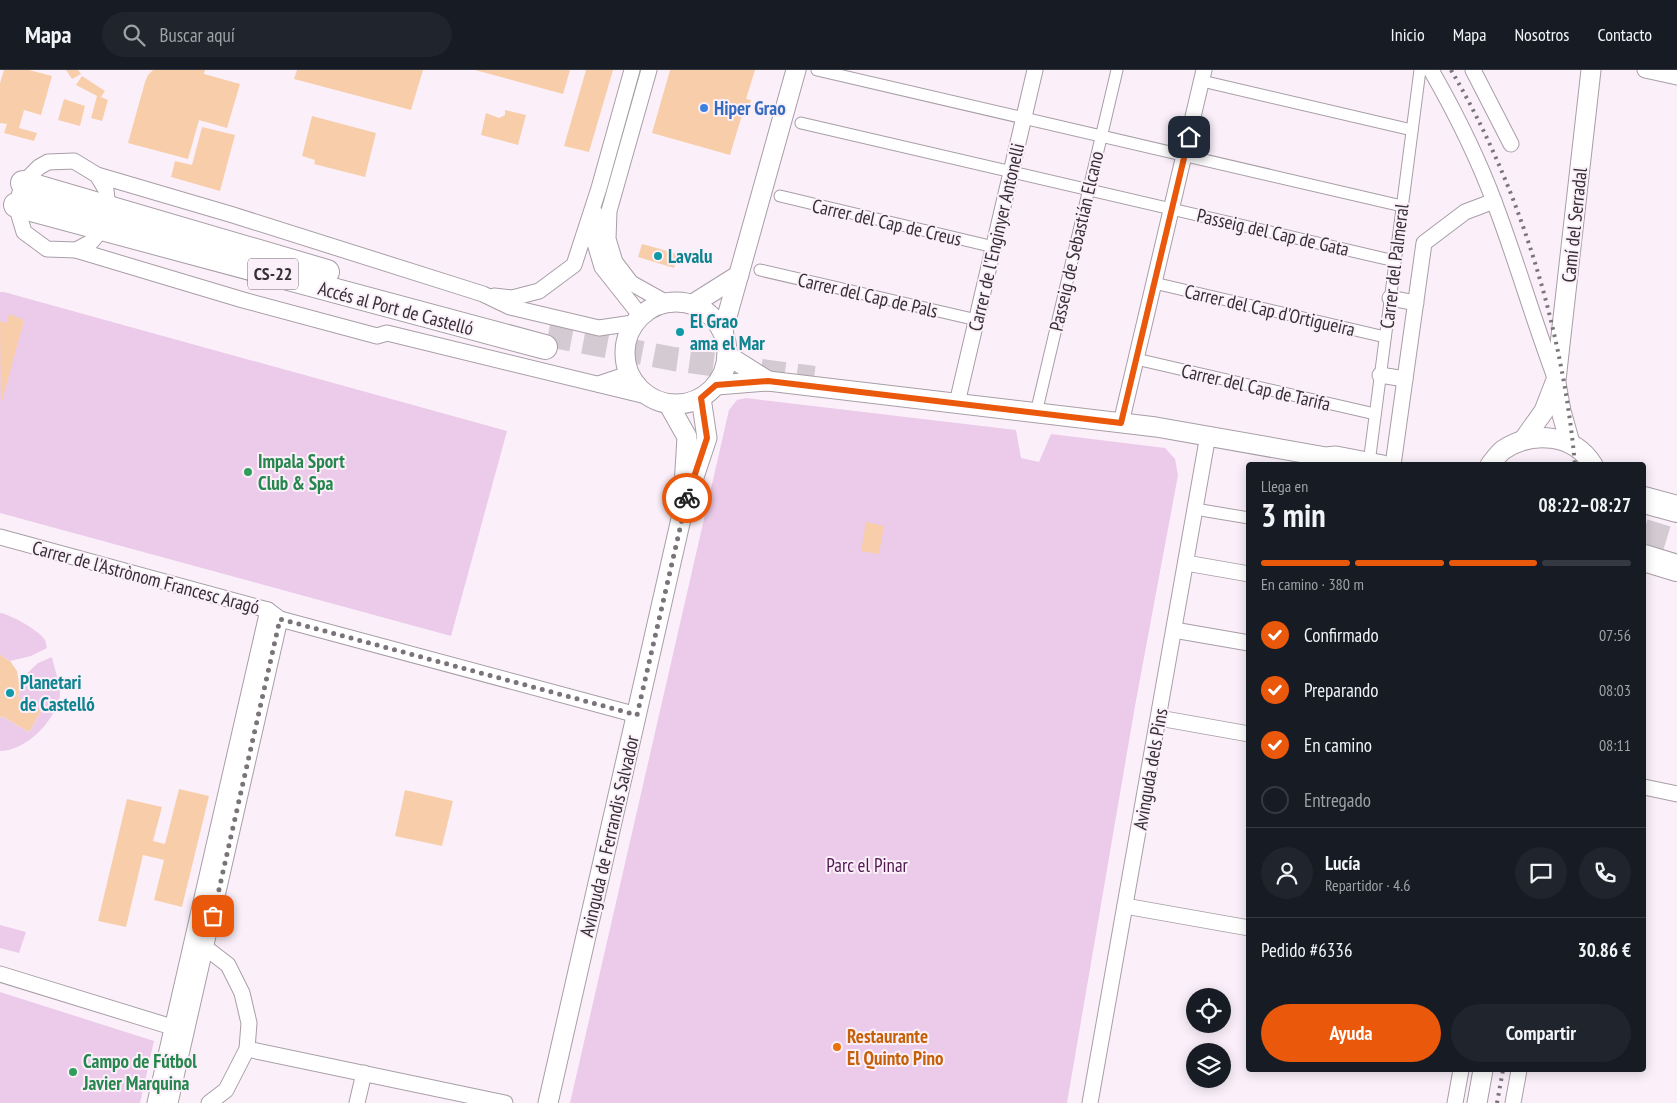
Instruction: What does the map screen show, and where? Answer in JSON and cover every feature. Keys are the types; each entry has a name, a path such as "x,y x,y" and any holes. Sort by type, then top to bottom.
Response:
{"highway":[{"name":"Accés al Port de Castelló","path":"19,194 446,308 546,341"},
{"path":"1646,501 1677,509"},
{"path":"1646,559 1677,568"}],"street":[{"path":"482,294 512,298 538,291 574,265 599,188 632,70"},
{"path":"649,70 609,211 608,239 616,262 631,283 666,302"},
{"path":"723,331 710,315 692,304 666,302 652,307 636,319 600,328 510,307 482,294 233,215 96,175 74,162 48,162 39,166 19,194 24,232 47,249 76,250 243,300 377,336 387,333 646,396 669,405 686,404 701,398 716,385 724,371 727,355 723,331 796,70"},
{"path":"817,70 1402,206"},
{"name":"Carrer de l'Enginyer Antonelli","path":"957,403 1035,70"},
{"name":"Passeig de Sebastián Elcano","path":"1036,413 1117,70"},
{"name":"Carrer del Palmeral","path":"1376,462 1375,414 1420,70"},
{"path":"1431,70 1467,140 1494,201 1556,380"},
{"path":"1473,70 1511,144"},
{"name":"Camí del Serradal","path":"1570,443 1560,411 1556,380 1590,70"},
{"path":"1645,70 1677,77"},
{"path":"1121,423 1203,75 1412,130"},
{"name":"Passeig del Cap de Gata","path":"801,123 1395,261"},
{"path":"76,250 92,242 106,218 106,190 96,175"},
{"path":"599,188 594,240 602,268 636,319"},
{"name":"Carrer del Cap de Creus","path":"780,196 994,247"},
{"name":"Carrer del Palmeral","path":"1393,462 1424,243 1464,212 1494,201"},
{"name":"Carrer del Cap de Pals","path":"760,270 976,320"},
{"path":"692,304 739,275"},
{"name":"Carrer del Cap d'Ortigueira","path":"1154,283 1385,337"},
{"path":"1390,298 1416,303"},
{"path":"636,319 623,348 628,374 646,396"},
{"path":"727,355 768,381"},
{"name":"Carrer del Cap de Tarifa","path":"1136,359 1375,414"},
{"path":"598,384 628,374"},
{"path":"1380,375 1405,379"},
{"name":"Camí del Serradal","path":"1524,439 1544,411 1556,380"},
{"path":"716,385 768,381 957,403 1208,435 1332,461 1336,456 1366,462"},
{"name":"Avinguda de Ferrandis Salvador","path":"548,1103 683,510 707,438 701,398"},
{"name":"Avinguda de Ferrandis Salvador","path":"669,405 687,437 683,510"},
{"name":"Avinguda dels Pins","path":"1090,1103 1208,435"},
{"path":"1493,462 1502,451 1524,439 1547,436 1570,443 1587,455 1591,462"},
{"path":"1195,509 1246,518"},
{"name":"Carrer de l'Astrònom Francesc Aragó","path":"0,537 637,715"},
{"path":"1186,563 1246,573"},
{"path":"170,1103 199,945 274,614"},
{"path":"1174,630 1246,642"},
{"path":"1158,718 1246,733"},
{"path":"1646,787 1677,794"},
{"path":"1125,906 1246,927"},
{"path":"155,1103 172,1027 199,945"},
{"path":"199,945 228,965 242,993 249,1023 247,1049 226,1090 209,1103"},
{"path":"0,974 172,1027"},
{"path":"247,1049 505,1103"},
{"path":"1455,1103 1461,1072"},
{"path":"1478,1103 1483,1072"},
{"path":"1513,1103 1519,1072"},
{"path":"357,1103 364,1074"}],"green space":[{"name":"Impala Sport Club & Spa","path":"0,292 507,431 451,636 0,513"},
{"name":"Parc el Pinar","path":"746,398 1016,430 1021,458 1039,462 1051,434 1165,448 1175,459 1178,475 1135,706 1067,1103 570,1103 729,410 737,400"},
{"path":"0,613 17,620 37,632 45,640 47,648 31,656 10,661 0,655"},
{"path":"52,657 60,692 57,706 38,733 20,746 0,751 0,718 2,716 29,732 41,711 18,697 19,681 38,663"},
{"path":"0,925 26,932 19,953 0,948"},
{"name":"Campo de Fútbol Javier Marquina","path":"0,992 154,1041 140,1103 0,1103"}],"building":[{"path":"4,70 29,70 52,76 41,115 24,110 19,128 37,133 34,141 4,133 7,124 0,123 0,83"},
{"path":"66,70 78,70 81,74 72,79"},
{"path":"153,70 205,70 204,74 240,84 227,128 199,120 188,159 128,143 145,82"},
{"path":"297,70 423,70 411,110 294,79"},
{"path":"475,70 570,70 563,94"},
{"path":"586,70 613,70 589,152 564,146"},
{"name":"Hiper Grao","path":"670,70 755,70 746,99 751,100 746,117 742,115 730,155 652,133"},
{"path":"82,76 105,91 101,97 108,100 102,121 91,118 97,96 76,85"},
{"path":"64,99 85,106 80,126 58,120"},
{"path":"505,110 526,115 518,145 481,135 486,113 499,118 505,115"},
{"path":"312,116 376,133 365,177 314,164 315,160 302,156"},
{"path":"202,127 235,135 220,191 171,177 175,161 192,165"},
{"name":"Lavalu","path":"642,244 678,254 674,268 638,257"},
{"path":"9,314 24,320 1,405 0,321 7,323"},
{"path":"866,522 884,526 879,554 861,551"},
{"name":"Planetari de Castelló","path":"0,655 10,661 17,671 20,689 18,697 41,711 29,732 2,716 0,718"},
{"path":"179,789 209,796 182,907 154,900 164,860 143,855 126,927 98,921 127,799 162,807 153,841 165,844"},
{"path":"405,790 453,801 442,846 395,836"}],"tunnel":[{"path":"548,335 674,359 814,378"},
{"path":"1646,532 1677,541"}],"railway":[{"path":"1451,70 1476,115 1498,162 1534,261 1549,312 1560,363 1575,462"},
{"path":"1497,1103 1503,1072"}],"way so far":[{"path":"213,916 280,619 637,715 687,498"}],"place":[{"name":"Hiper Grao","path":"704,108"},
{"name":"Lavalu","path":"658,256"},
{"name":"El Grao ama el Mar","path":"680,332"},
{"name":"Impala Sport Club & Spa","path":"248,472"},
{"name":"Planetari de Castelló","path":"10,693"},
{"name":"Restaurante El Quinto Pino","path":"837,1047"},
{"name":"Campo de Fútbol Javier Marquina","path":"73,1072"}],"route":[{"path":"687,498 707,438 701,398 716,385 768,381 1121,423 1189,137"}]}
